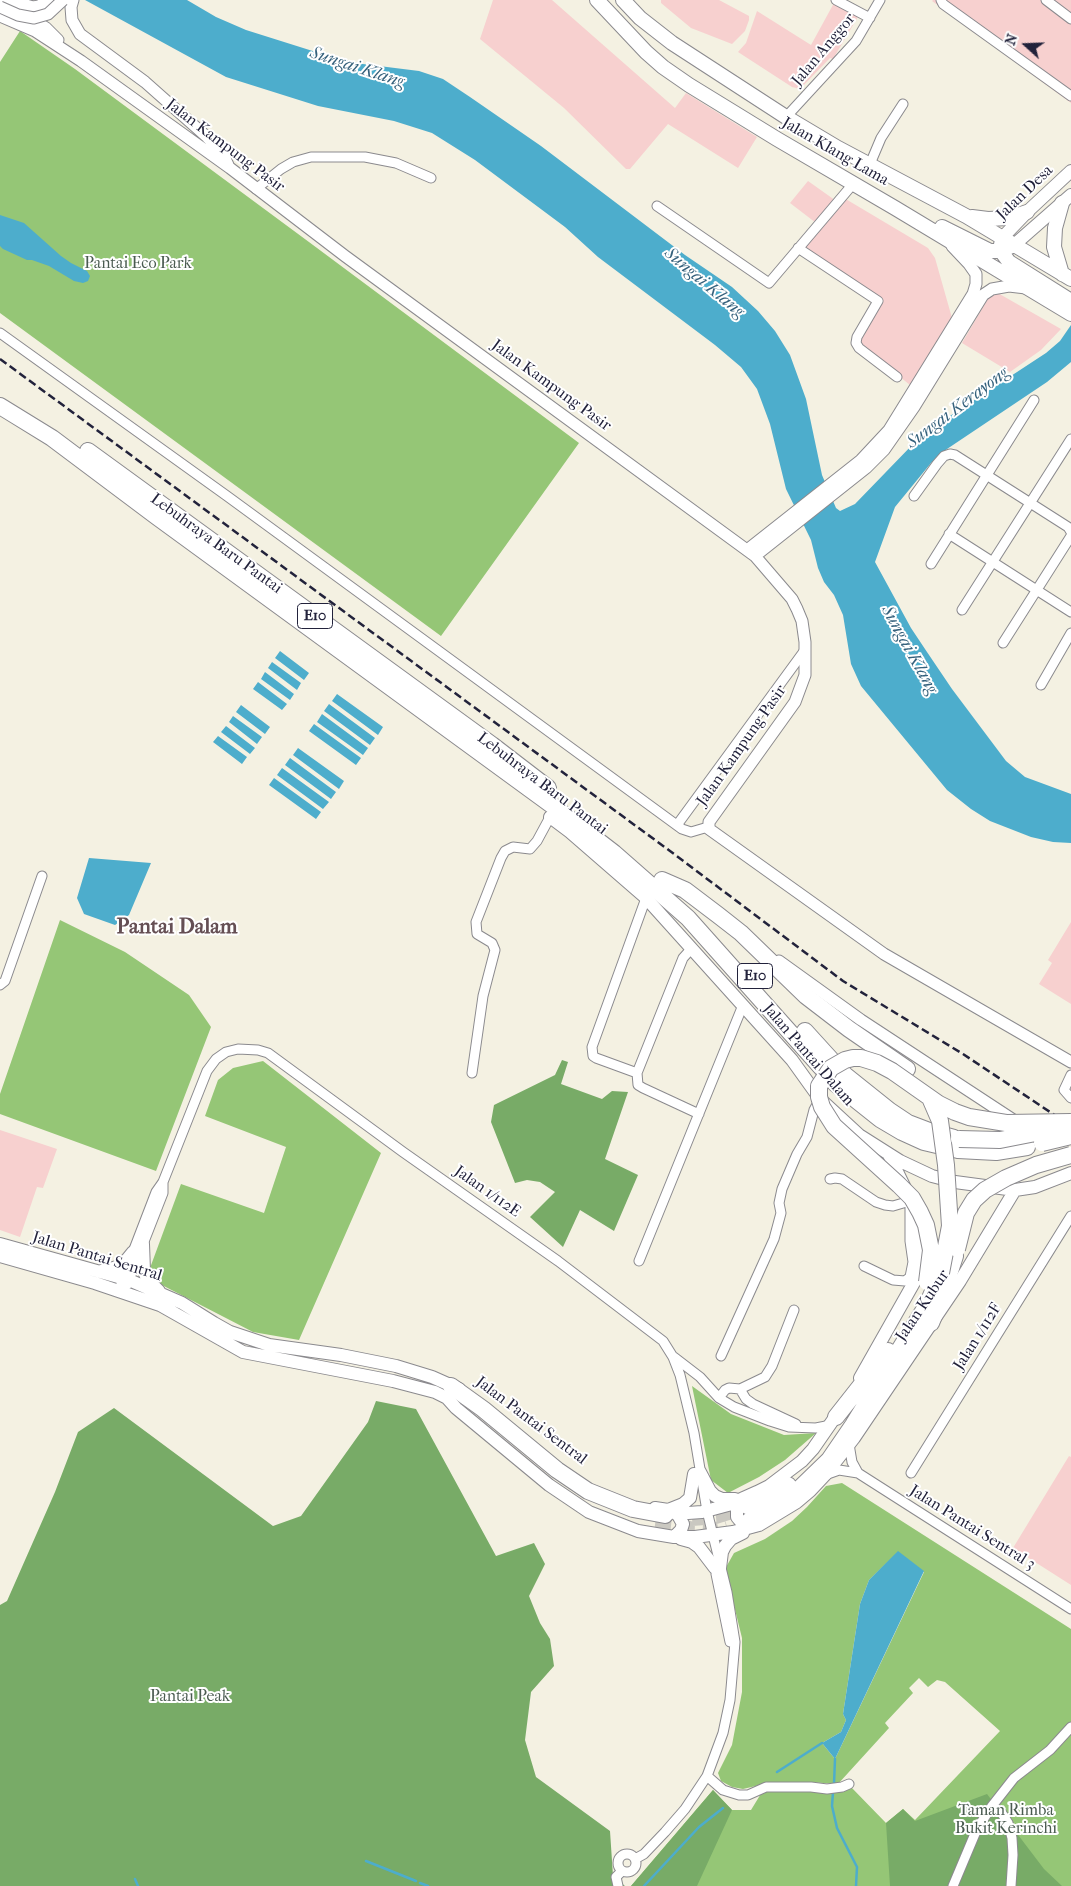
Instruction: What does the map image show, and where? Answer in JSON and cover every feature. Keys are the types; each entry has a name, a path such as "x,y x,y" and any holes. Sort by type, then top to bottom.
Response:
{"highway":[{"name":"Lebuhraya Baru Pantai","path":"0,394 42,418 135,484 492,745 623,846 694,908 845,1075 890,1111 908,1123 959,1145 1016,1138 1071,1124"},
{"name":"Lebuhraya Baru Pantai","path":"0,406 47,434 163,521 459,736 554,806 656,888 688,918 836,1084 880,1119 924,1142 959,1145 996,1152 1027,1147 1071,1136"},
{"path":"459,736 494,770 550,817"},
{"path":"662,880 685,890 741,933 787,979 823,1010 916,1077 935,1107 940,1120 946,1165 950,1226 941,1273 927,1305 833,1435 806,1469 750,1512"},
{"path":"852,1441 927,1282 931,1250 926,1225 912,1198 834,1126 822,1107 819,1097 819,1086 831,1068 845,1060 861,1058 877,1063 892,1071 939,1104 969,1117 1006,1123 1071,1124"},
{"name":"Lebuhraya Baru Pantai","path":"1027,1147 1046,1151 1071,1145"},
{"path":"931,1323 955,1256 966,1213 974,1200 985,1190 1006,1178 1036,1165 1071,1156"},
{"path":"833,1421 893,1351"},
{"path":"449,1392 502,1424 557,1470 588,1491 633,1509 663,1516"}],"main road":[{"name":"Jalan Klang Lama","path":"596,0 663,67 777,139 896,208 1071,314"},
{"name":"Jalan Klang Lama","path":"623,0 640,18 672,43 786,117 966,216 1002,244 1009,262 1071,301"},
{"name":"Jalan Desa","path":"1002,244 1027,212 1071,171"},
{"path":"901,181 913,196 984,236 988,242 985,246 981,247"},
{"path":"1066,199 1055,228 1054,247 1067,277"},
{"name":"Jalan Desa","path":"1014,245 1066,199"},
{"path":"896,208 931,221 990,251 1002,244 1014,245 1067,277"},
{"path":"966,216 988,219 1009,218 1027,212"},
{"name":"Jalan Pantai Dalam","path":"550,817 593,851 646,898 792,1060 820,1099 859,1135 889,1155 919,1170 954,1182 1015,1190 1036,1187 1071,1173"},
{"name":"Jalan Pantai Sentral","path":"750,1512 769,1486 788,1473 813,1449 833,1421 906,1299 919,1270 916,1217 889,1155"},
{"path":"909,1198 908,1180 914,1172 919,1170"},
{"name":"Jalan Kubur","path":"852,1441 960,1281 1015,1190"},
{"name":"Jalan Pantai Sentral","path":"0,1244 125,1279 182,1303 230,1332 269,1345 341,1355 432,1377 449,1392 456,1408 574,1504 588,1512 638,1531 674,1537 710,1536 750,1512 797,1502 810,1492 852,1441"},
{"path":"94,1271 106,1271 117,1267 138,1248"},
{"path":"138,1248 147,1279 162,1294"},
{"name":"Jalan Pantai Sentral","path":"0,1256 95,1282 160,1305 243,1352 392,1380 435,1392 449,1392"},
{"path":"243,1352 248,1338"},
{"path":"338,1370 341,1355"},
{"path":"697,1473 715,1496 730,1500 750,1512 725,1546 718,1568"},
{"path":"663,1516 690,1498 697,1473"},
{"name":"Jalan Pantai Sentral","path":"663,1516 704,1511 728,1505 750,1512"},
{"path":"663,1516 678,1514 683,1524 681,1530 674,1537 692,1542 718,1568"}],"street":[{"path":"2,0 46,28 73,55"},
{"path":"8,0 24,6 44,2"},
{"path":"0,7 34,18 48,14 63,0"},
{"path":"73,0 71,7 72,20 80,34 145,82 222,152 230,168"},
{"path":"836,0 870,18"},
{"name":"Jalan Anggor","path":"786,117 856,41 880,0"},
{"path":"941,0 1071,96"},
{"path":"1046,0 1071,19"},
{"path":"0,16 35,31 73,55"},
{"name":"Jalan Kampung Pasir","path":"73,55 230,168 751,553 792,599 802,621 805,675 795,702 709,822 708,827"},
{"path":"870,164 881,138 903,104"},
{"path":"256,189 293,162 311,157 365,156 396,163 431,178"},
{"path":"657,206 769,283 852,184"},
{"path":"863,464 889,430 973,294 976,274 970,264 945,239"},
{"path":"798,248 878,301 857,337 856,343 859,348 897,378"},
{"path":"751,553 863,464 884,450 899,431 983,295 992,289 1009,286 1028,288"},
{"name":"Jalan Kampung Pasir","path":"0,333 227,496 677,825 691,832 708,827"},
{"path":"931,564 1034,400"},
{"path":"962,610 1071,439"},
{"path":"914,496 944,456 955,455 1068,527 1071,532"},
{"path":"949,534 1071,612"},
{"path":"1003,643 1071,536"},
{"path":"1041,685 1071,634"},
{"path":"677,825 805,650"},
{"path":"472,1073 483,996 495,950 492,943 477,934 476,922 500,858 505,851 513,847 530,848 537,841 550,817"},
{"name":"Jalan Kampung Pasir","path":"708,827 884,954 1071,1062"},
{"path":"0,985 5,981 42,876"},
{"path":"637,1073 596,1058 592,1047 646,898"},
{"path":"741,933 861,1020 1071,1156"},
{"path":"692,948 682,958 637,1073 638,1085 699,1114"},
{"path":"639,1261 743,1005"},
{"name":"Jalan 1/112E","path":"138,1248 163,1193 163,1182 207,1071 216,1059 226,1052 248,1049 268,1053 630,1315 663,1342 673,1357 680,1375 687,1408 688,1440 718,1568 734,1657 730,1700 723,1733 707,1776 685,1809 644,1854 635,1859"},
{"path":"1071,1075 1064,1090 1071,1098"},
{"path":"721,1356 774,1239 781,1213 779,1203 782,1189 797,1154 807,1137 814,1110 820,1099"},
{"path":"830,1180 835,1178 842,1179 876,1202 893,1206 909,1198 910,1241 913,1262 910,1277 905,1281 893,1280 864,1266"},
{"name":"Jalan 1/112F","path":"911,1473 1071,1216"},
{"path":"120,1292 138,1248"},
{"path":"719,1398 724,1390 729,1388 740,1389 761,1380 769,1373 794,1310"},
{"path":"673,1357 700,1377 719,1398 734,1407 770,1422 802,1428 833,1421"},
{"path":"740,1389 746,1400 802,1428"},
{"path":"852,1441 852,1462 858,1473"},
{"path":"825,1475 839,1470 858,1473"},
{"name":"Jalan Pantai Sentral 3","path":"858,1473 1071,1609"},
{"path":"953,1886 977,1828 992,1806 1014,1778 1050,1750 1071,1727"},
{"path":"707,1776 723,1790 739,1796 748,1795 766,1787 811,1786 826,1789 849,1784"},
{"path":"992,1806 1001,1812 1008,1822 1012,1838 1011,1886"},
{"path":"628,1854 635,1859 636,1864 630,1872 622,1871 618,1864 621,1856 628,1854"},
{"path":"618,1886 616,1877 622,1871"}],"shaded area":[{"path":"493,0 552,0 675,108 686,93 757,137 738,168 668,124 630,169 626,169 564,108 480,39"},
{"path":"661,0 719,0 749,16 749,20 745,31 732,44 691,28 661,3"},
{"path":"1071,0 1071,103 932,1"},
{"path":"834,3 859,15 833,59 830,58 800,89 792,87 738,52 746,43 757,11 811,45"},
{"path":"808,181 839,203 844,198 928,248 935,258 952,318 910,385 859,344 858,340 881,302 802,247 820,226 790,203"},
{"path":"996,292 1061,329 1041,350 1010,372 962,343 990,295"},
{"path":"1071,922 1071,1004 1039,984 1052,963 1048,960"},
{"path":"0,1130 57,1149 43,1188 37,1187 20,1237 0,1230"},
{"path":"1069,1456 1071,1457 1071,1585 1013,1548"}],"green space":[{"name":"Pantai Eco Park","path":"20,31 75,69 579,443 441,636 0,313 0,62"},
{"path":"60,920 125,952 189,995 211,1027 156,1171 0,1114 0,1094"},
{"path":"562,1060 568,1062 561,1084 602,1099 612,1091 628,1092 605,1159 638,1175 614,1231 580,1210 563,1247 530,1217 555,1192 540,1182 527,1180 515,1183 491,1122 494,1105 555,1075"},
{"path":"263,1061 381,1153 299,1340 253,1332 158,1283 150,1268 181,1184 264,1213 286,1147 205,1116 218,1080 233,1068"},
{"path":"692,1386 731,1414 784,1435 816,1433 785,1460 759,1477 728,1493 711,1480"},
{"name":"Pantai Peak","path":"376,1401 416,1409 496,1556 534,1543 545,1564 529,1596 540,1623 550,1639 554,1666 531,1692 525,1740 536,1777 610,1831 613,1876 625,1886 0,1886 0,1605 7,1601 55,1492 78,1432 114,1408 273,1526 301,1516 368,1422"},
{"name":"Taman Rimba Bukit Kerinchi","path":"842,1483 1071,1629 1071,1886 631,1886 713,1790 732,1810 751,1810 762,1792 851,1787 886,1823 903,1809 915,1820 1000,1731 945,1682 937,1680 928,1687 919,1678 909,1688 913,1693 885,1723 889,1728 838,1784 809,1782 760,1785 743,1789 732,1787 721,1781 718,1773 732,1745 742,1692 742,1638 725,1569 734,1553 765,1539 792,1521 826,1486","holes":["898,1552 924,1572 835,1759 822,1743 841,1732 846,1720 843,1714 860,1604 869,1580"]},
{"path":"713,1790 732,1810 697,1886 631,1886"},
{"name":"Taman Rimba Bukit Kerinchi","path":"987,1794 1044,1869 1062,1886 890,1886 886,1823 903,1809 915,1821"}],"water":[{"name":"Sungai Klang","path":"85,0 187,0 216,17 246,30 319,53 363,64 419,71 443,79 470,97 541,146 685,255 732,287 758,311 775,331 790,355 806,399 822,475 836,508 840,511 855,504 930,429 1046,353 1060,341 1071,325 1071,362 1047,382 947,449 931,463 895,507 875,562 911,628 952,689 1006,761 1025,777 1071,794 1071,843 1053,842 1031,837 990,821 971,809 947,790 861,686 851,664 843,615 834,595 824,582 818,568 811,540 786,489 770,424 757,389 741,367 715,345 598,257 565,227 475,160 432,133 394,121 318,106 226,77"},
{"path":"0,215 24,223 61,256 87,271 90,276 88,281 83,283 74,281 49,266 27,260 3,249 0,246"},
{"path":"280,651 309,673 304,680 275,658"},
{"path":"272,662 301,683 297,690 268,668"},
{"path":"265,672 294,694 290,700 261,679"},
{"path":"258,682 287,704 282,710 253,689"},
{"path":"337,694 383,727 378,735 332,701"},
{"path":"329,704 375,738 370,745 324,711"},
{"path":"241,705 270,727 265,734 236,712"},
{"path":"322,714 368,748 363,755 317,722"},
{"path":"233,716 262,737 257,744 229,722"},
{"path":"314,724 361,758 356,765 309,731"},
{"path":"226,726 255,748 250,754 221,732"},
{"path":"218,736 247,757 242,764 213,742"},
{"path":"298,748 344,781 339,789 293,755"},
{"path":"290,758 336,792 331,799 285,765"},
{"path":"282,768 329,802 323,809 277,775"},
{"path":"274,778 321,812 316,819 269,785"},
{"path":"89,858 151,863 129,915 115,925 84,914 77,898"},
{"path":"898,1551 924,1571 835,1759 822,1743 841,1732 846,1720 843,1714 860,1604 869,1580"}],"waterway":[{"path":"777,1772 822,1743"},
{"path":"834,1784 835,1759"},
{"path":"833,1792 832,1806 837,1828 857,1867 856,1886"},
{"path":"644,1886 699,1827 723,1808"},
{"path":"366,1861 416,1881"},
{"path":"135,1879 138,1886"},
{"path":"420,1883 428,1886"}],"tunnel":[{"path":"692,1518 716,1516 747,1506"},
{"path":"655,1525 716,1530 727,1527"}],"railway":[{"path":"0,359 670,851 843,981 963,1054 1071,1126"}],"district":[{"name":"Pantai Dalam","path":"177,928"}],"water label":[{"name":"Sungai Kerayong","path":"958,408"}]}
